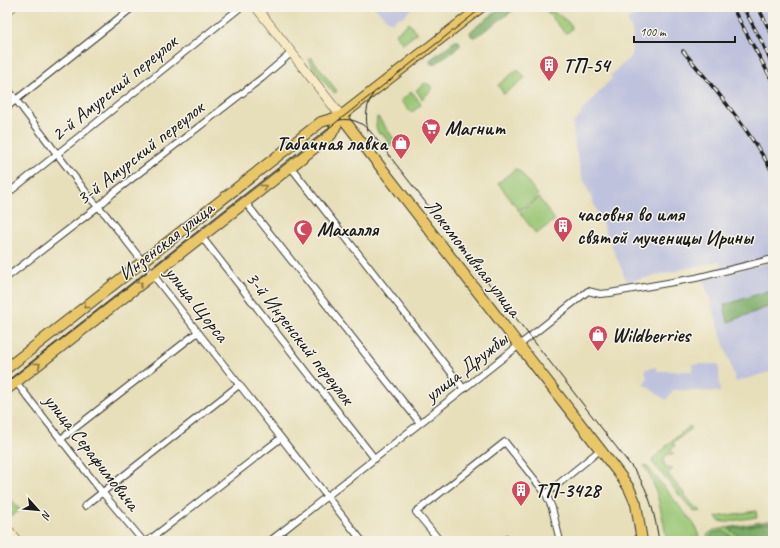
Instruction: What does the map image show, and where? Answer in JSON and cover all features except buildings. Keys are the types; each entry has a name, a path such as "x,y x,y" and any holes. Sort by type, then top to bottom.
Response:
{"main road":[{"path":"7,11 12,7"},
{"name":"Локомотивная улица","path":"256,7 629,488 636,504 642,541"},
{"name":"Инзенская улица","path":"7,368 321,122 341,116 481,7"},
{"name":"Инзенская улица","path":"7,389 330,135 341,116"},
{"path":"7,528 17,541"}],"street":[{"path":"7,107 133,7"},
{"name":"2-й Амурский переулок","path":"7,194 241,7"},
{"name":"3-й Амурский переулок","path":"7,277 262,78 291,53"},
{"name":"улица Щорса","path":"7,88 17,99 57,155 92,200 99,206 153,274 362,541"},
{"path":"290,166 464,389"},
{"path":"245,202 420,423"},
{"name":"3-й Инзенский переулок","path":"201,236 375,459"},
{"name":"улица Дружбы","path":"270,541 588,291 600,294 621,291 696,278 773,259"},
{"path":"61,439 198,332"},
{"name":"улица Серафимовича","path":"16,382 102,492 143,541"},
{"path":"85,506 239,385"},
{"path":"148,541 281,438"},
{"path":"440,541 416,512 505,442 546,494 552,508 560,541"},
{"path":"546,494 600,450"}],"shaded area":[{"path":"374,7 413,7 403,17 398,18 391,23"},
{"path":"629,7 773,7 773,255 722,270 719,261 627,282 581,174 575,146 573,123 582,114 580,113 612,78 610,76 631,57 633,33 627,20 635,14"},
{"path":"773,262 773,371 736,382 703,279"},
{"path":"692,364 719,364 720,392 674,390 666,400 643,384 647,379 645,369 656,367 657,371 692,371"}],"green space":[{"path":"502,7 518,7 477,36 471,36 470,32 472,30"},
{"path":"543,7 546,7 566,20 572,27 571,30 565,33"},
{"path":"409,23 417,33 403,44 395,34"},
{"path":"455,41 459,41 460,46 435,64 431,64 431,59"},
{"path":"311,57 337,91 335,93 330,89 310,63 309,61"},
{"path":"518,69 525,78 504,94 498,85"},
{"path":"425,83 430,85 432,90 422,99 416,90"},
{"path":"411,92 421,104 411,113 401,101"},
{"path":"377,117 397,143 388,147 387,145 389,143 382,133 379,134 376,128"},
{"path":"515,169 519,170 538,195 536,199 519,211 498,183"},
{"path":"539,198 555,220 536,234 520,213"},
{"path":"771,290 773,305 728,322 724,305"},
{"path":"690,426 692,428 673,443 675,446 670,450 674,454 669,454 664,457 664,464 667,468 673,469 668,474 694,506 701,511 695,512 653,463 652,459"},
{"path":"646,465 694,524 698,531 699,541 667,541 659,502 653,482 644,466"},
{"path":"7,494 20,510 12,516 7,513"},
{"path":"756,511 757,517 725,522 719,521 716,517"},
{"path":"773,520 773,541 705,541 708,534 714,530"},
{"path":"773,522 773,541 747,541 729,529"},
{"path":"723,531 738,541 708,541 713,533"}],"tram line":[{"path":"7,381 483,7"},
{"path":"368,131 367,112 373,94"},
{"path":"339,120 356,121 370,131 635,471 645,487 651,504 659,541"}],"railway":[{"path":"732,7 773,82"},
{"path":"743,7 763,44 773,67"},
{"path":"758,7 773,37"},
{"path":"683,51 742,125 773,173"}],"place":[{"name":"ТП-54","path":"549,82"},
{"name":"Магнит","path":"431,145"},
{"name":"Табачная лавка","path":"401,160"},
{"name":"часовня во имя святой мученицы Ирины","path":"563,243"},
{"name":"Махалля","path":"303,246"},
{"name":"Wildberries","path":"598,352"},
{"name":"ТП-3428","path":"521,507"}]}
